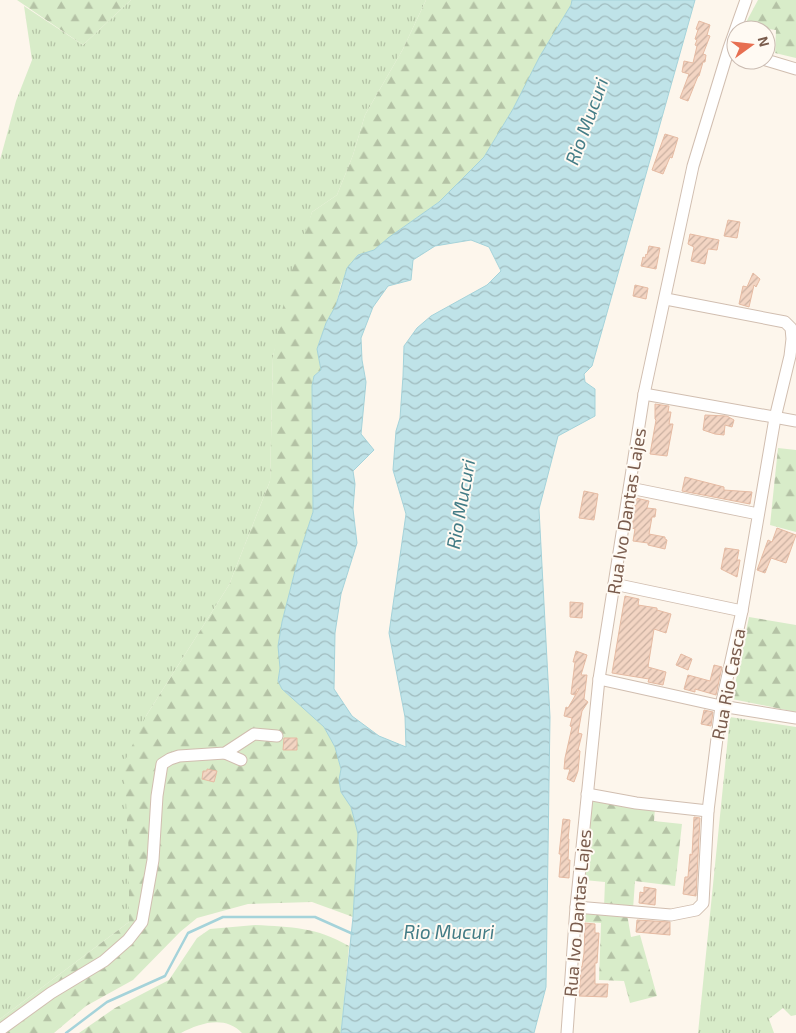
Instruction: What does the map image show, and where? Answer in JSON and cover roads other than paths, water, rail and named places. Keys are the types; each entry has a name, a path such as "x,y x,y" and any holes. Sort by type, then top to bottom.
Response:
{"street":[{"name":"Rua Ivo Dantas Lajes","path":"741,20 746,0"},
{"path":"776,63 796,69"},
{"name":"Rua Ivo Dantas Lajes","path":"567,1033 576,907 599,679 644,394 666,299 693,166 726,70"},
{"name":"Rua Rio Casca","path":"576,907 671,915 696,910 702,903 708,811 721,706 742,611 775,418 790,356 791,328 785,322 666,299"},
{"path":"644,394 796,421"},
{"path":"630,488 758,514"},
{"path":"614,584 742,611"},
{"path":"599,679 721,706 796,718"},
{"path":"0,1030 51,993 104,961 128,940 142,922 153,860 157,796 162,764 179,756 205,761 225,753 254,734 278,736"},
{"path":"225,753 241,760"},
{"path":"587,794 636,803 708,811"}],"water":[{"name":"Rio Mucuri","path":"572,0 695,0 592,366 584,374 585,382 595,389 595,416 558,436 539,509 550,717 546,987 534,1033 341,1033 353,917 358,834 351,807 341,792 339,780 341,769 335,747 324,727 282,689 278,681 280,668 278,646 282,622 299,555 313,512 312,386 314,376 321,370 317,349 326,323 336,305 347,268 358,255 374,250 439,202 484,157 513,109 540,56 571,5","holes":["471,240 489,247 501,271 487,285 431,316 417,328 404,346 400,418 396,431 393,470 406,514 389,633 405,717 406,747 379,736 352,716 334,689 335,633 341,594 357,543 353,509 355,484 353,471 374,450 361,434 366,382 361,338 373,307 388,286 411,280 413,260 435,246"]}],"waterway":[{"path":"66,1033 107,1002 165,976 188,933 223,917 315,917 353,934"}]}
